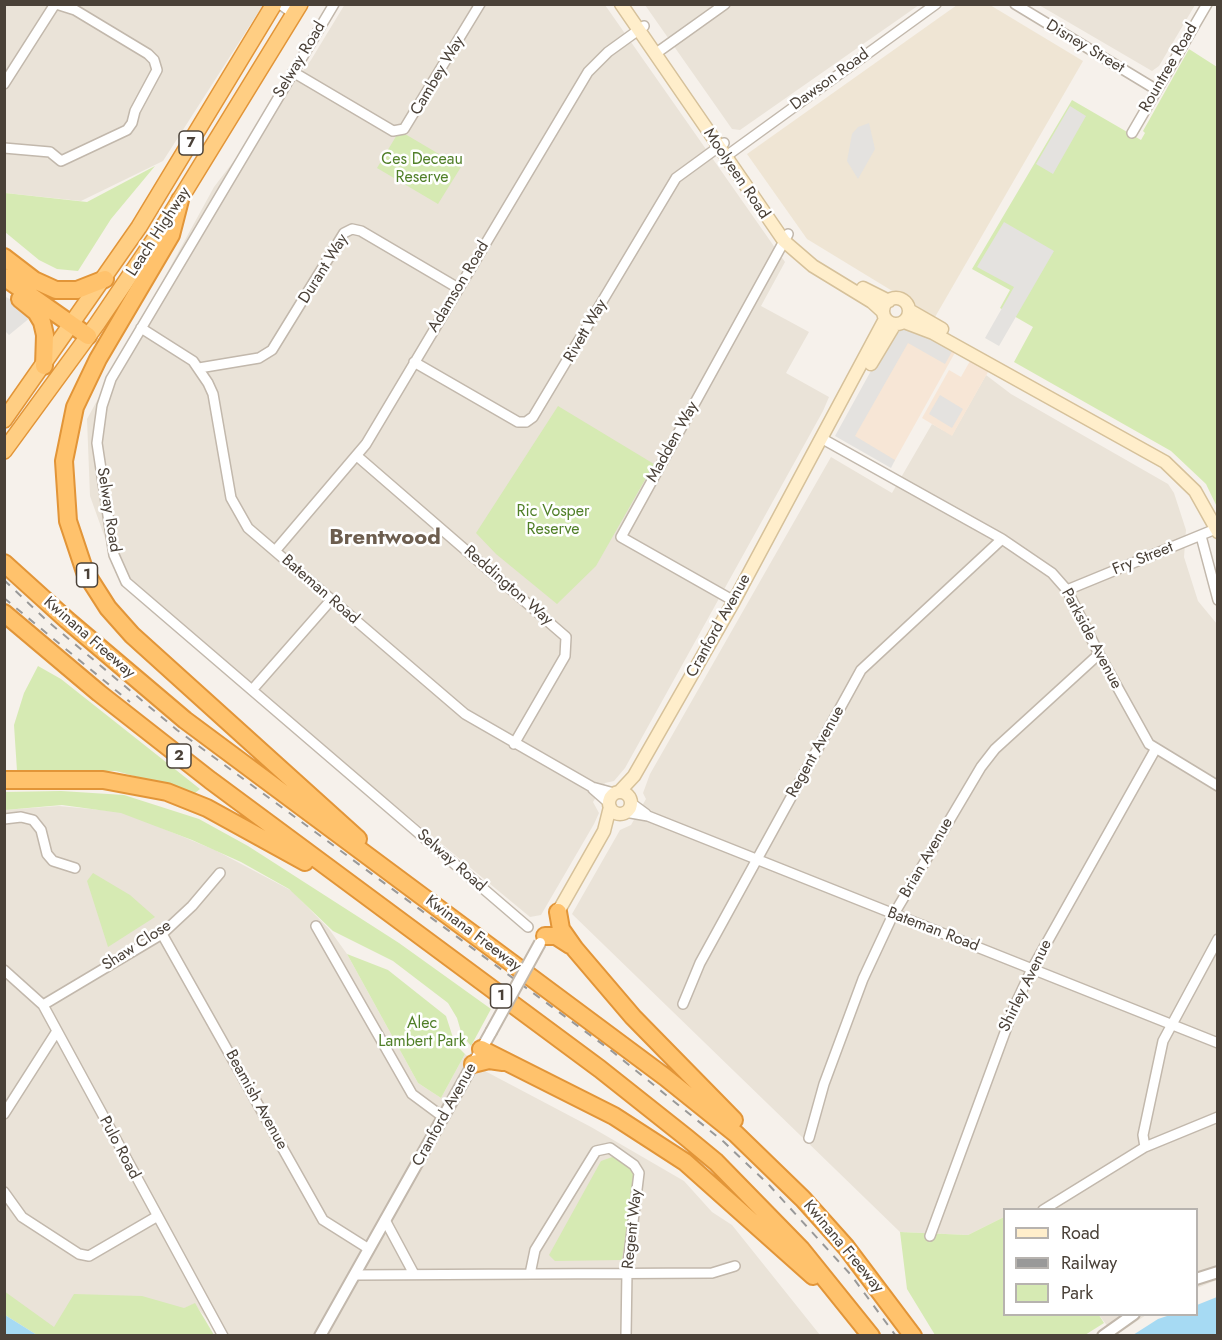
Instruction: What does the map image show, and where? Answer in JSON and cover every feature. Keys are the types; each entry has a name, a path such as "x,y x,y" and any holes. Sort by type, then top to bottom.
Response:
{"highway":[{"name":"Leach Highway","path":"4,420 105,279 166,185 274,4"},
{"name":"Leach Highway","path":"4,451 88,336 180,200 297,9"},
{"name":"1","path":"180,200 171,235 98,359 75,407 64,461 68,521 75,548 97,592 132,635 254,748 329,811 397,877"},
{"path":"4,257 34,280 56,290 77,290 105,279"},
{"path":"4,277 88,336"},
{"path":"4,288 40,317 45,335 44,366"},
{"name":"Kwinana Freeway","path":"4,563 185,720 673,1083 736,1134 803,1199 846,1247 914,1335"},
{"name":"Kwinana Freeway","path":"4,614 166,746 626,1089 716,1162 801,1249 871,1335"},
{"name":"1","path":"4,780 104,780 167,792 207,808 359,891"},
{"path":"558,912 561,929 575,949 633,1017 832,1220 872,1269 914,1335"},
{"path":"543,939 556,936 575,949"},
{"path":"481,1049 614,1116 685,1162 851,1311"},
{"path":"473,1064 489,1060 510,1063"}],"main road":[{"name":"Moolyeen Road","path":"621,4 658,52 786,238 894,315 1168,457 1203,491 1217,526"},
{"name":"Moolyeen Road","path":"630,4 641,28"},
{"name":"Cranford Avenue","path":"558,912 894,315"}],"street":[{"path":"4,84 56,4 75,10 154,60 157,70 127,130 61,161 50,152 4,148"},
{"path":"280,4 297,9"},
{"name":"Selway Road","path":"333,4 111,379 102,406 97,443 114,555 126,582 528,927"},
{"name":"Cambey Way","path":"293,72 393,131 404,129 480,4"},
{"path":"658,52 725,4"},
{"name":"Dawson Road","path":"724,150 936,4"},
{"name":"Disney Street","path":"1014,4 1156,90"},
{"name":"Rountree Road","path":"1132,133 1207,4"},
{"name":"Adamson Road","path":"275,551 357,456 588,72 641,28"},
{"name":"Rivett Way","path":"414,362 518,422 526,422 533,417 676,178 724,150"},
{"name":"Durant Way","path":"199,368 259,358 272,350 344,233 352,229 361,231 458,288"},
{"name":"Madden Way","path":"734,601 621,537 786,238"},
{"name":"Bateman Road","path":"141,328 183,353 199,368 213,394 231,498 248,528 465,714 514,744 648,816 1218,1043"},
{"name":"Parkside Avenue","path":"825,440 1002,539 1052,573 1067,590 1143,736 1155,750 1218,786"},
{"name":"Reddington Way","path":"357,456 566,637 565,656 514,744"},
{"name":"Fry Street","path":"1067,590 1201,536 1217,526"},
{"path":"1201,536 1218,600"},
{"name":"Regent Avenue","path":"683,1004 700,963 861,670 1002,539"},
{"path":"252,690 331,600"},
{"name":"Brian Avenue","path":"808,1138 824,1084 863,979 894,914 981,767 994,749 1099,654"},
{"name":"Shirley Avenue","path":"930,1236 1002,1037 1032,969 1155,750"},
{"path":"4,819 21,817 33,820 41,830 47,854 53,861 75,868"},
{"name":"Shaw Close","path":"43,1005 162,933 192,906 220,873"},
{"name":"Cranford Avenue","path":"320,1335 558,912"},
{"path":"316,926 412,1094 443,1117"},
{"name":"Beamish Avenue","path":"162,933 323,1220 369,1249"},
{"path":"1145,1147 1143,1135 1158,1059 1170,1024 1218,939"},
{"name":"Pulo Road","path":"4,970 43,1005 156,1217 223,1335"},
{"path":"4,1114 57,1031"},
{"path":"1045,1208 1145,1147 1218,1117"},
{"name":"Regent Way","path":"530,1274 535,1250 596,1151 610,1148 634,1165 639,1173 627,1271 626,1335"},
{"path":"4,1192 22,1217 79,1254 89,1256 156,1217"},
{"path":"385,1220 414,1274"},
{"path":"355,1275 627,1271 712,1273 735,1266"},
{"path":"1198,1280 1218,1272"},
{"path":"1103,1335 1131,1316"}],"shaded area":[{"path":"345,4 605,5 785,262 761,306 809,332 786,373 829,397 625,768 614,781 605,783 593,802 599,813 594,824 541,915 530,917 119,577 90,496 87,419 214,187 311,60"},
{"path":"5,5 263,5 163,161 81,201 5,193"},
{"path":"645,5 919,5 740,130 732,129"},
{"path":"957,5 990,5 1083,61 935,317 807,239 747,154"},
{"path":"1039,5 1195,5 1159,66 1152,71"},
{"path":"1070,106 1086,116 1053,174 1036,164"},
{"path":"869,123 875,149 858,179 847,161 852,134 858,127"},
{"path":"1004,222 1054,251 999,346 985,338 1014,287 977,267"},
{"path":"4,296 27,308 31,317 9,335 5,331"},
{"path":"899,320 954,348 945,364 908,343 855,436 895,460 891,468 835,436"},
{"path":"896,337 957,349 894,462 842,433"},
{"path":"970,361 988,372 952,436 922,418 949,370 961,377"},
{"path":"986,375 1011,394 1168,484 1174,493 1186,530 1184,557 1198,601 1217,624 1217,1280 1198,1288 1198,1208 1003,1208 1003,1218 968,1235 900,1232 572,914 620,830 631,825 646,799 643,793 650,774 831,457 892,493 932,424 952,435"},
{"path":"940,395 963,409 952,428 929,414"},
{"path":"59,806 123,812 215,850 292,891 329,929 347,954 418,1083 441,1098 465,1054 483,1070 591,1127 684,1181 712,1212 732,1225 820,1335 221,1335 194,1304 122,1335 57,1335 5,1293 4,810"},
{"path":"1100,1316 1145,1316 1115,1336"}],"green space":[{"path":"1189,49 1217,67 1217,507 1206,484 1171,451 1014,362 1033,327 1000,308 1010,290 972,269 1072,100 1141,140 1145,133 1143,131"},
{"name":"Ces Deceau Reserve","path":"398,133 405,134 461,167 438,204 377,168"},
{"path":"155,166 111,219 78,271 57,269 39,260 5,232 5,193 87,202"},
{"name":"Ric Vosper Reserve","path":"558,406 654,464 596,566 557,604 496,554 476,533"},
{"path":"38,666 61,679 200,789 195,793 116,771 17,771 14,725 24,693"},
{"path":"61,791 124,795 199,819 248,846 399,943 491,1009 471,1046 462,1035 457,1018 448,1003 393,961 333,931 289,889 241,862 192,840 121,813 62,805 5,810 5,792"},
{"path":"93,873 130,895 155,917 108,947 87,881"},
{"name":"Alec Lambert Park","path":"347,954 388,970 446,1016 455,1044 465,1054 441,1098 418,1083"},
{"path":"615,1156 632,1169 635,1183 622,1260 555,1261 549,1255 601,1161"},
{"path":"1003,1218 1003,1316 1100,1316 1104,1323 1085,1335 935,1335 907,1289 900,1232 968,1235"},
{"path":"4,1291 54,1327 74,1294 142,1296 184,1308 195,1303 214,1335 37,1335 5,1315"}],"water":[{"path":"1217,1297 1217,1335 1133,1335 1167,1316 1198,1316 1198,1305"},
{"path":"5,1315 37,1335 5,1335"}],"railway":[{"path":"4,580 45,619 177,730 613,1052 724,1142 769,1185 851,1275 896,1336"},
{"path":"4,598 130,702"}],"district":[{"name":"Brentwood","path":"385,539"}]}
